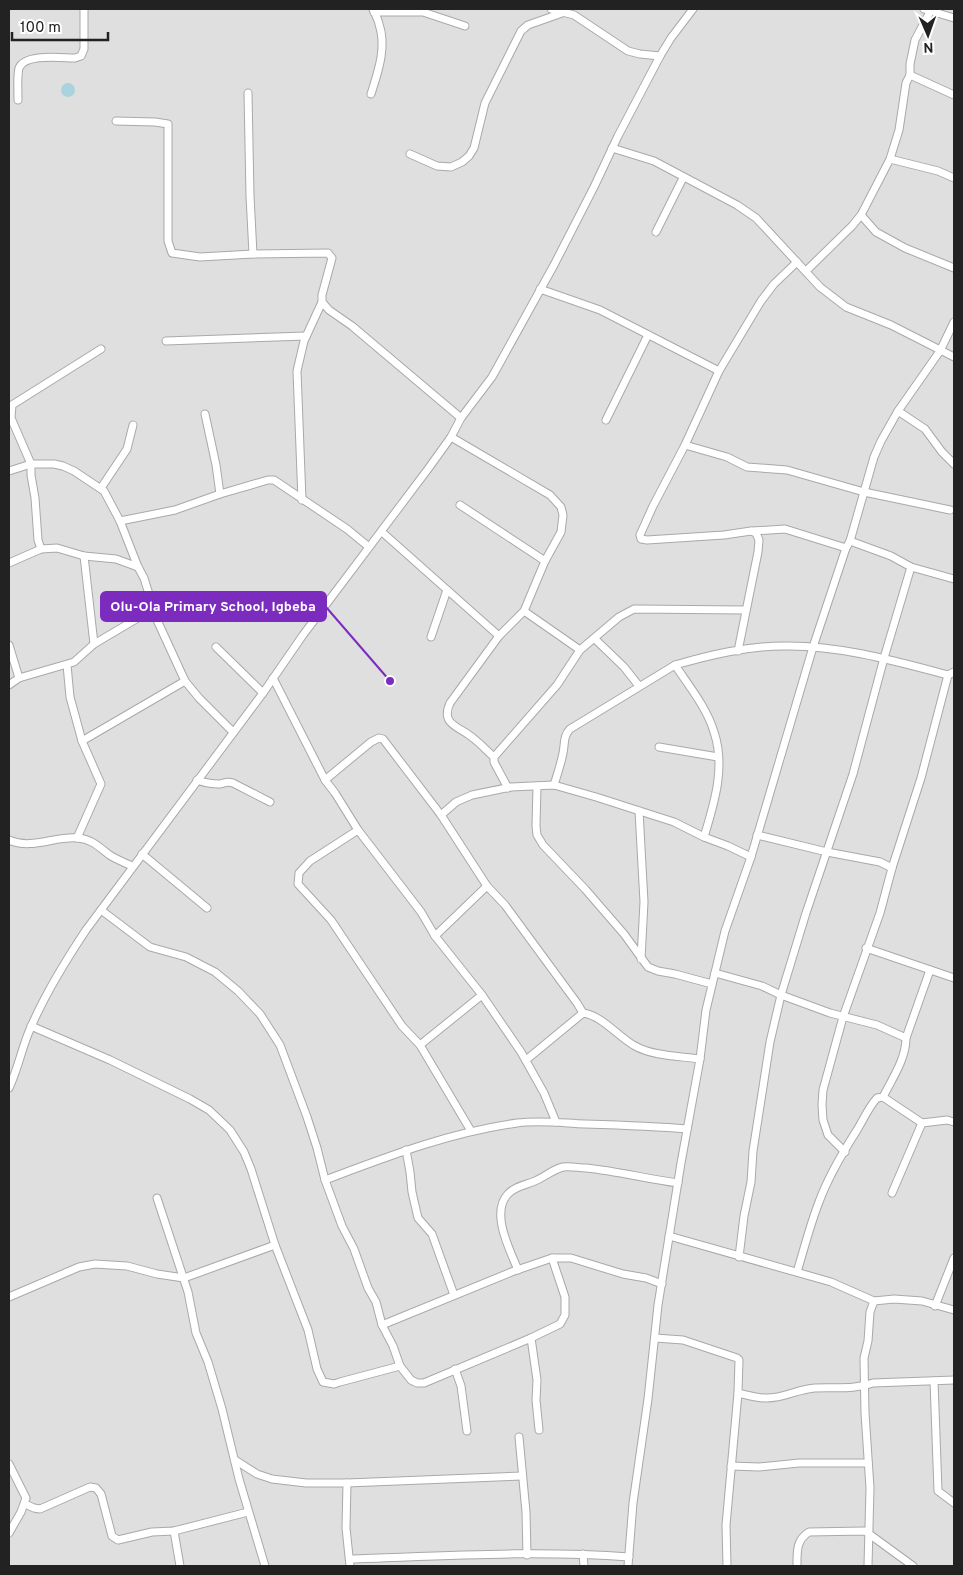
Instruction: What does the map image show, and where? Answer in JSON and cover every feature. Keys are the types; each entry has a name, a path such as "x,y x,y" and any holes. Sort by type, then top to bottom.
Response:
{"street":[{"path":"18,100 19,68 28,59 76,58 81,56 84,49 84,9"},
{"path":"551,9 576,12 628,51 660,56"},
{"path":"9,1085 31,1026 66,960 132,866 263,693 303,634 382,532 451,437 461,418 492,378 554,265 660,56 693,9"},
{"path":"371,94 381,64 382,47 380,25 373,10 423,12 465,26"},
{"path":"806,271 861,215 890,159 899,130 906,83 910,75 910,64 927,10 954,18"},
{"path":"410,154 437,166 451,167 469,156 474,148 485,103 521,31 528,25 565,12"},
{"path":"910,75 954,95"},
{"path":"248,93 250,196 254,254"},
{"path":"116,120 168,124 168,241 172,253 200,257 254,254 328,253 330,255 331,263 322,295 322,302 306,336 296,371 302,500"},
{"path":"612,148 654,161 729,201 756,218 820,287 846,307 891,325 954,357"},
{"path":"890,159 938,171 954,178"},
{"path":"656,232 683,178"},
{"path":"861,215 876,232 905,248 954,268"},
{"path":"797,262 774,284 765,296 718,371 686,445 653,506 642,530 641,539 699,537 785,529 891,556 911,567 954,579"},
{"path":"540,289 600,310 718,371"},
{"path":"322,302 329,310 352,326 461,418"},
{"path":"628,1566 633,1503 669,1236 700,1059 706,1010 725,931 751,857 813,647 848,544 874,457 898,411 940,351 954,322"},
{"path":"606,420 648,335"},
{"path":"166,341 306,336"},
{"path":"41,549 38,540 31,464 11,418 12,405 101,349"},
{"path":"898,411 925,429 942,452 954,464"},
{"path":"205,414 220,494"},
{"path":"101,488 127,449 133,425"},
{"path":"451,437 536,486 558,502 563,515 561,532 545,561 524,612 499,636 446,710 446,716 452,724 472,737 494,757 494,762 508,788"},
{"path":"686,445 727,457 747,467 787,470 864,492 950,510"},
{"path":"9,471 31,464 54,464 74,471 101,488 120,520 144,578 154,612 185,681 233,732"},
{"path":"120,520 176,510 220,494 268,480 274,480 347,529 369,547"},
{"path":"460,505 545,561"},
{"path":"738,650 758,552 759,540 756,533 751,531"},
{"path":"382,532 499,636"},
{"path":"9,563 41,549 57,548 84,556 116,559 138,567"},
{"path":"84,556 94,644"},
{"path":"739,1257 770,1042 781,995 806,913 853,774 911,567"},
{"path":"431,637 447,590"},
{"path":"494,757 557,686 580,650 619,617 634,608 746,610"},
{"path":"9,684 19,678 74,662 94,644 144,615 154,612"},
{"path":"524,612 580,650"},
{"path":"595,638 624,667 639,686"},
{"path":"9,645 19,678"},
{"path":"554,785 566,733 639,686 675,666 738,650 781,646 813,647 884,658 951,674 880,913 843,1017 823,1090 822,1105 828,1135 845,1152"},
{"path":"216,647 263,693"},
{"path":"67,665 70,696 82,741 101,784 77,838"},
{"path":"675,666 710,721 715,733 718,757 718,786 704,837"},
{"path":"273,678 326,780 358,830 421,912 435,936 482,995 526,1060 544,1093 556,1122"},
{"path":"82,741 185,681"},
{"path":"326,780 371,742 379,738 387,743 441,815 487,886 505,905 582,1013"},
{"path":"659,747 718,757"},
{"path":"197,780 208,784 233,783 270,802"},
{"path":"441,815 456,802 472,795 508,788 554,785 596,796 674,822 751,857"},
{"path":"537,786 536,826 537,835 543,845 624,934 648,967 712,984"},
{"path":"639,811 644,902 641,959"},
{"path":"358,830 310,861 299,873 298,884 331,920 402,1026 420,1045 471,1131"},
{"path":"757,835 827,852 880,862 892,868"},
{"path":"9,840 27,844 77,838 93,842 113,858 132,866"},
{"path":"142,854 207,908"},
{"path":"435,936 487,886"},
{"path":"101,910 150,947 186,957 215,972 238,991 260,1014 280,1045 300,1097 317,1148 325,1180 342,1226 354,1250 368,1288 376,1302 382,1325 393,1346 400,1366 406,1375 417,1383 424,1383 560,1324 565,1315 565,1297 552,1258"},
{"path":"866,948 954,978"},
{"path":"883,1097 898,1070 906,1046 906,1038 930,970"},
{"path":"715,973 762,986 781,995 843,1017 877,1025 906,1038"},
{"path":"420,1045 482,995"},
{"path":"526,1060 582,1013 591,1014 624,1039 644,1050 700,1059"},
{"path":"31,1026 110,1060 190,1099 209,1110 230,1130 244,1152 275,1245 308,1330 317,1369 323,1382 334,1384 400,1366"},
{"path":"797,1272 819,1202 835,1167 868,1108 877,1098 883,1097 922,1123 947,1120 954,1122"},
{"path":"325,1180 406,1150 471,1131 516,1123 556,1122 687,1129"},
{"path":"892,1194 922,1123"},
{"path":"406,1150 418,1218 432,1234 454,1295"},
{"path":"518,1270 503,1233 501,1220 501,1208 504,1200 515,1188 562,1167 604,1170 678,1183"},
{"path":"157,1198 184,1278 196,1333 208,1362 222,1409 248,1512 265,1566"},
{"path":"669,1236 831,1282 874,1301 894,1299 922,1301 954,1310"},
{"path":"9,1296 79,1267 95,1264 127,1266 157,1274 184,1278 275,1245"},
{"path":"382,1325 454,1295 552,1258 571,1258 662,1284"},
{"path":"935,1306 954,1258"},
{"path":"868,1566 870,1533 864,1358 868,1341 870,1312 874,1301"},
{"path":"531,1338 537,1380 539,1430"},
{"path":"655,1338 683,1340 737,1358 739,1363 726,1525 727,1566"},
{"path":"455,1369 461,1386 467,1431"},
{"path":"738,1393 765,1398 816,1388 838,1389 873,1384 954,1380"},
{"path":"934,1382 938,1491 954,1503"},
{"path":"519,1437 526,1512 527,1554"},
{"path":"235,1460 257,1474 272,1479 306,1483 522,1476"},
{"path":"731,1466 759,1467 799,1463 868,1463"},
{"path":"9,1464 26,1498 25,1504 9,1533"},
{"path":"346,1483 346,1528 350,1563 419,1557 527,1554 583,1554 629,1557"},
{"path":"25,1504 40,1509 90,1487 96,1488 101,1494 114,1539 125,1539 152,1532 174,1531 248,1512"},
{"path":"174,1531 180,1566"},
{"path":"797,1566 800,1540 809,1532 865,1531 913,1566"},
{"path":"583,1554 584,1566"},
{"path":"419,1557 419,1566"}],"shaded area":[{"path":"9,9 954,9 954,1566 9,1566"}],"water":[{"path":"65,83 71,83 75,90 71,97 65,97 61,93 61,87"}],"place":[{"name":"Olu-Ola Primary School, Igbeba","path":"390,681"}]}
